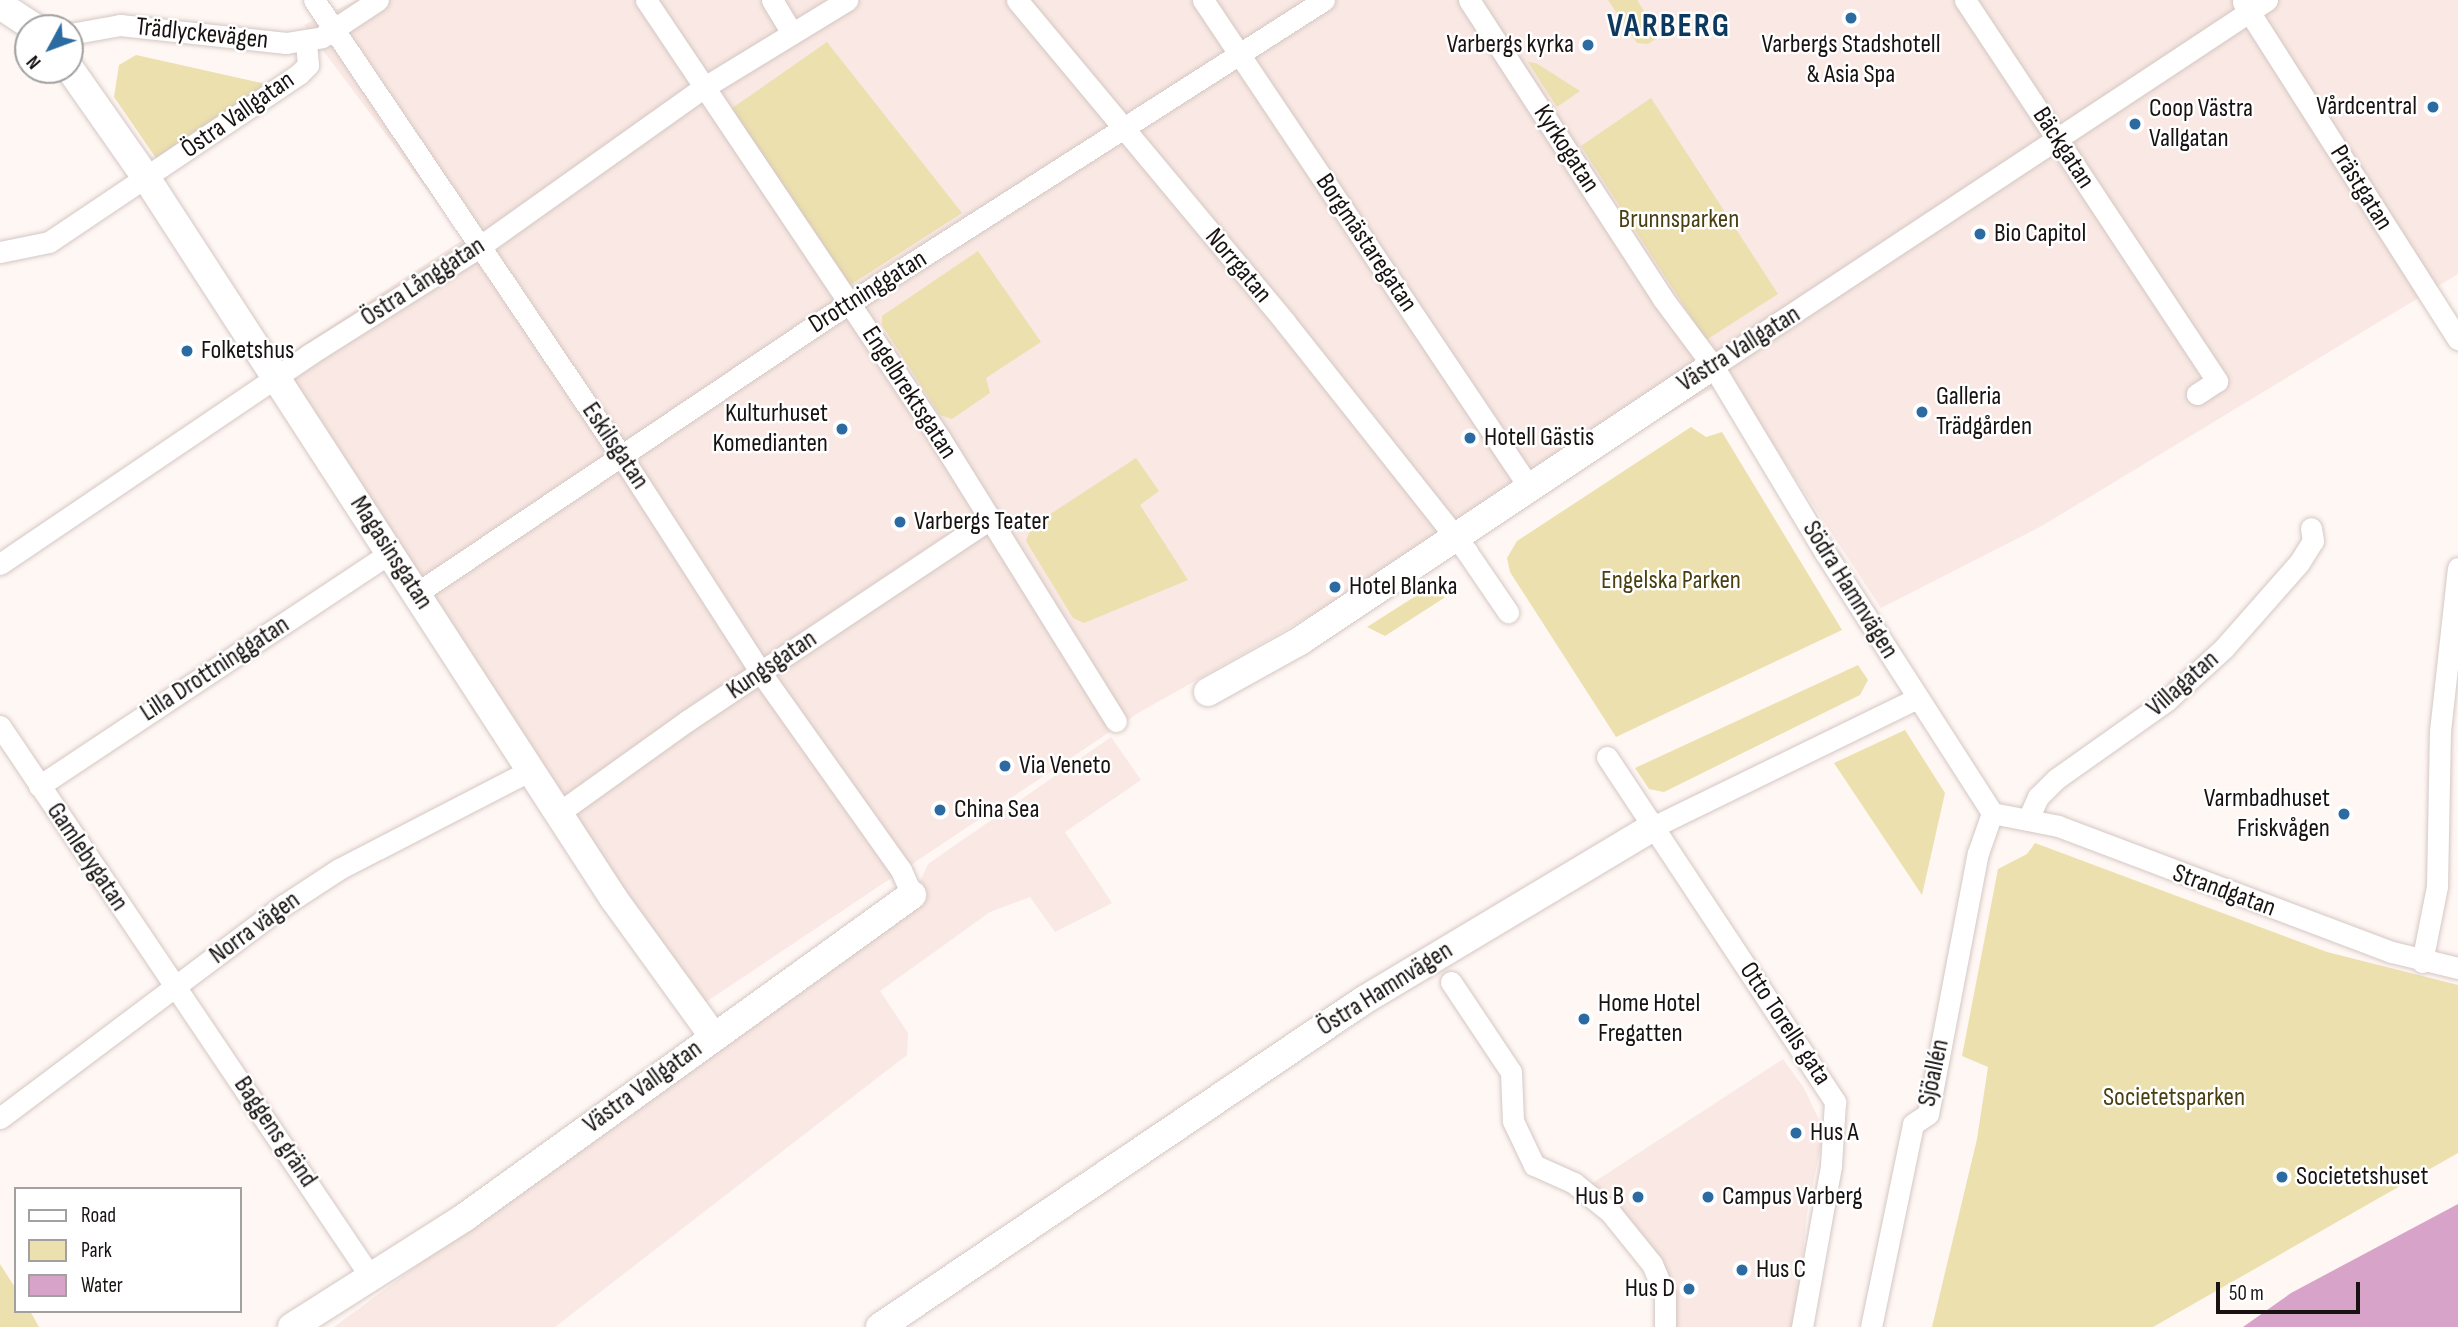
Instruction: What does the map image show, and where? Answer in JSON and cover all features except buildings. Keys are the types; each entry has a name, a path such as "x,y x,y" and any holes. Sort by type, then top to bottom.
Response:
{"street":[{"name":"Eskilsgatan","path":"313,0 622,457 761,673 901,870 912,895"},
{"path":"333,30 378,0"},
{"name":"Engelbrektsgatan","path":"646,0 850,303 990,519 1116,721"},
{"path":"772,0 792,33"},
{"name":"Östra Långgatan","path":"0,564 277,378 480,247 703,88 847,0"},
{"name":"Norrgatan","path":"1017,0 1285,322 1452,538"},
{"name":"Borgmästaregatan","path":"1203,0 1529,487"},
{"name":"Drottninggatan","path":"417,593 850,303 1324,0"},
{"name":"Kyrkogatan","path":"1469,0 1663,299 1713,366"},
{"name":"Bäckgatan","path":"1965,0 2217,381 2197,394"},
{"name":"Västra Vallgatan","path":"1208,692 1300,642 1452,538 2058,139 2253,4"},
{"name":"Prästgatan","path":"2253,4 2458,339"},
{"name":"Trädlyckevägen","path":"84,31 120,25 263,43 306,41 333,30"},
{"name":"Östra Vallgatan","path":"0,252 49,242 147,179 299,74 308,65 306,41"},
{"name":"Magasinsgatan","path":"80,84 147,179 391,552 531,769 557,814 713,1036"},
{"name":"Södra Hamnvägen","path":"1713,366 1992,813"},
{"name":"Kungsgatan","path":"557,814 990,519"},
{"name":"Villagatan","path":"2029,817 2038,797 2056,779 2166,701 2224,648 2299,563 2313,541 2311,528"},
{"path":"1452,538 1467,552 1508,612"},
{"name":"Lilla Drottninggatan","path":"39,786 391,552"},
{"path":"2423,961 2436,900 2440,731 2458,568"},
{"name":"Östra Hamnvägen","path":"880,1327 1364,1000 1653,827 1918,698"},
{"name":"Gamlebygatan","path":"0,726 176,987"},
{"name":"Otto Torells gata","path":"1607,757 1835,1102 1831,1166 1802,1327"},
{"name":"Norra vägen","path":"0,1118 340,869 531,769"},
{"name":"Strandgatan","path":"1992,813 2029,817 2423,961 2458,968"},
{"name":"Sjöallén","path":"1871,1327 1913,1124 1928,1114 1978,853 1992,813"},
{"name":"Västra Vallgatan","path":"292,1327 372,1279 912,895"},
{"path":"1451,982 1511,1072 1513,1121 1534,1165 1573,1183 1610,1212 1652,1264 1665,1294 1665,1327"},
{"name":"Baggens gränd","path":"176,987 372,1279"}],"shaded area":[{"path":"357,0 2458,0 2458,274 2040,527 1881,608 1730,379 1138,713 688,1014 261,372 464,239 304,25"},
{"path":"1111,737 1141,780 1065,832 1112,903 1055,932 1030,897 990,912 880,991 908,1033 907,1055 555,1327 334,1327 911,901 928,864"},
{"name":"Campus Varberg","path":"1783,1059 1804,1088 1820,1122 1822,1140 1807,1213 1795,1327 1672,1327 1670,1300 1588,1186"}],"green space":[{"path":"1608,0 1637,0 1660,36 1648,44 1637,43"},
{"path":"827,42 962,213 847,287 728,111"},
{"path":"136,55 271,85 158,161 114,97 119,65"},
{"path":"1528,62 1536,63 1580,91 1557,107"},
{"name":"Brunnsparken","path":"1651,98 1778,294 1706,340 1581,146"},
{"path":"978,251 1041,342 986,378 990,393 952,419 940,415 882,325 882,316"},
{"name":"Engelska Parken","path":"1691,427 1706,437 1722,432 1842,630 1616,737 1510,572 1507,558 1517,541"},
{"path":"1136,458 1159,491 1140,505 1188,580 1084,623 1073,618 1026,541 1032,526"},
{"path":"1441,580 1444,598 1385,636 1367,627"},
{"path":"1858,665 1868,680 1860,695 1664,792 1649,789 1635,768"},
{"path":"1905,730 1945,793 1922,895 1834,763"},
{"name":"Societetsparken","path":"2035,843 2327,952 2458,985 2458,1153 2153,1327 1932,1327 1977,1139 1988,1067 1962,1056 1998,869 2027,854"},
{"path":"0,1264 14,1286 14,1313 31,1313 39,1327 0,1327"}],"water":[{"path":"2458,1204 2458,1327 2243,1327 2291,1293"}],"place":[{"name":"Varbergs Stadshotell & Asia Spa","path":"1851,18"},
{"name":"Varbergs kyrka","path":"1588,45"},
{"name":"Vårdcentral","path":"2433,107"},
{"name":"Coop Västra Vallgatan","path":"2135,124"},
{"name":"Bio Capitol","path":"1980,234"},
{"name":"Folketshus","path":"187,351"},
{"name":"Galleria Trädgården","path":"1922,412"},
{"name":"Kulturhuset Komedianten","path":"842,429"},
{"name":"Hotell Gästis","path":"1470,438"},
{"name":"Varbergs Teater","path":"900,522"},
{"name":"Hotel Blanka","path":"1335,587"},
{"name":"Via Veneto","path":"1005,766"},
{"name":"China Sea","path":"940,810"},
{"name":"Varmbadhuset Friskvågen","path":"2344,814"},
{"name":"Home Hotel Fregatten","path":"1584,1019"},
{"name":"Hus A","path":"1796,1133"},
{"name":"Societetshuset","path":"2282,1177"},
{"name":"Hus B","path":"1638,1197"},
{"name":"Campus Varberg","path":"1708,1197"},
{"name":"Hus C","path":"1742,1270"},
{"name":"Hus D","path":"1689,1289"}],"district":[{"name":"VARBERG","path":"1669,27"}]}
